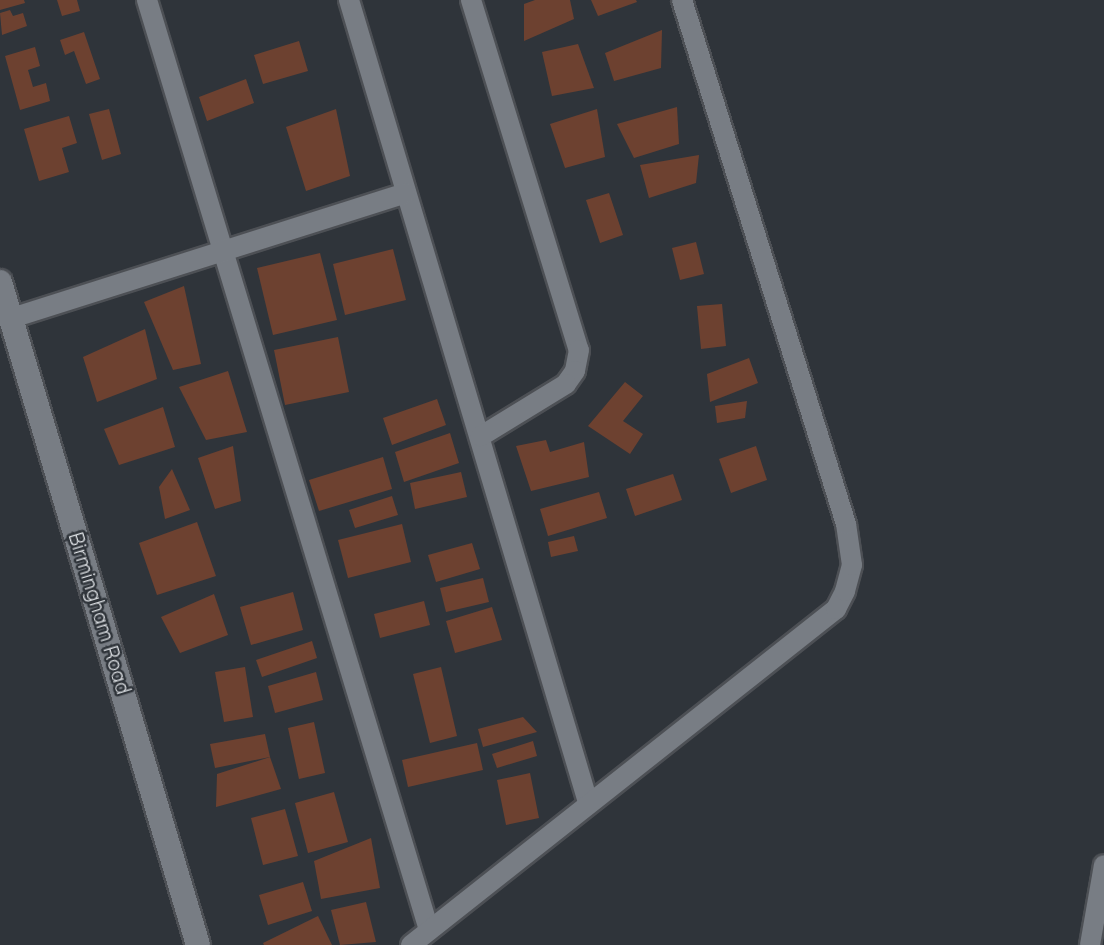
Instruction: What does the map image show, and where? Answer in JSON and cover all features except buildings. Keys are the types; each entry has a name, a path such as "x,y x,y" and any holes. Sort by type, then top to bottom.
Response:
{"street":[{"path":"147,0 429,930"},
{"path":"349,0 405,193 481,436 588,802"},
{"path":"471,0 579,350 575,371 566,384 481,436"},
{"path":"411,945 588,802 836,609 852,565 846,524 682,0"},
{"path":"12,318 405,193"},
{"name":"Birmingham Road","path":"0,282 198,945"},
{"path":"1090,945 1104,865"}]}
